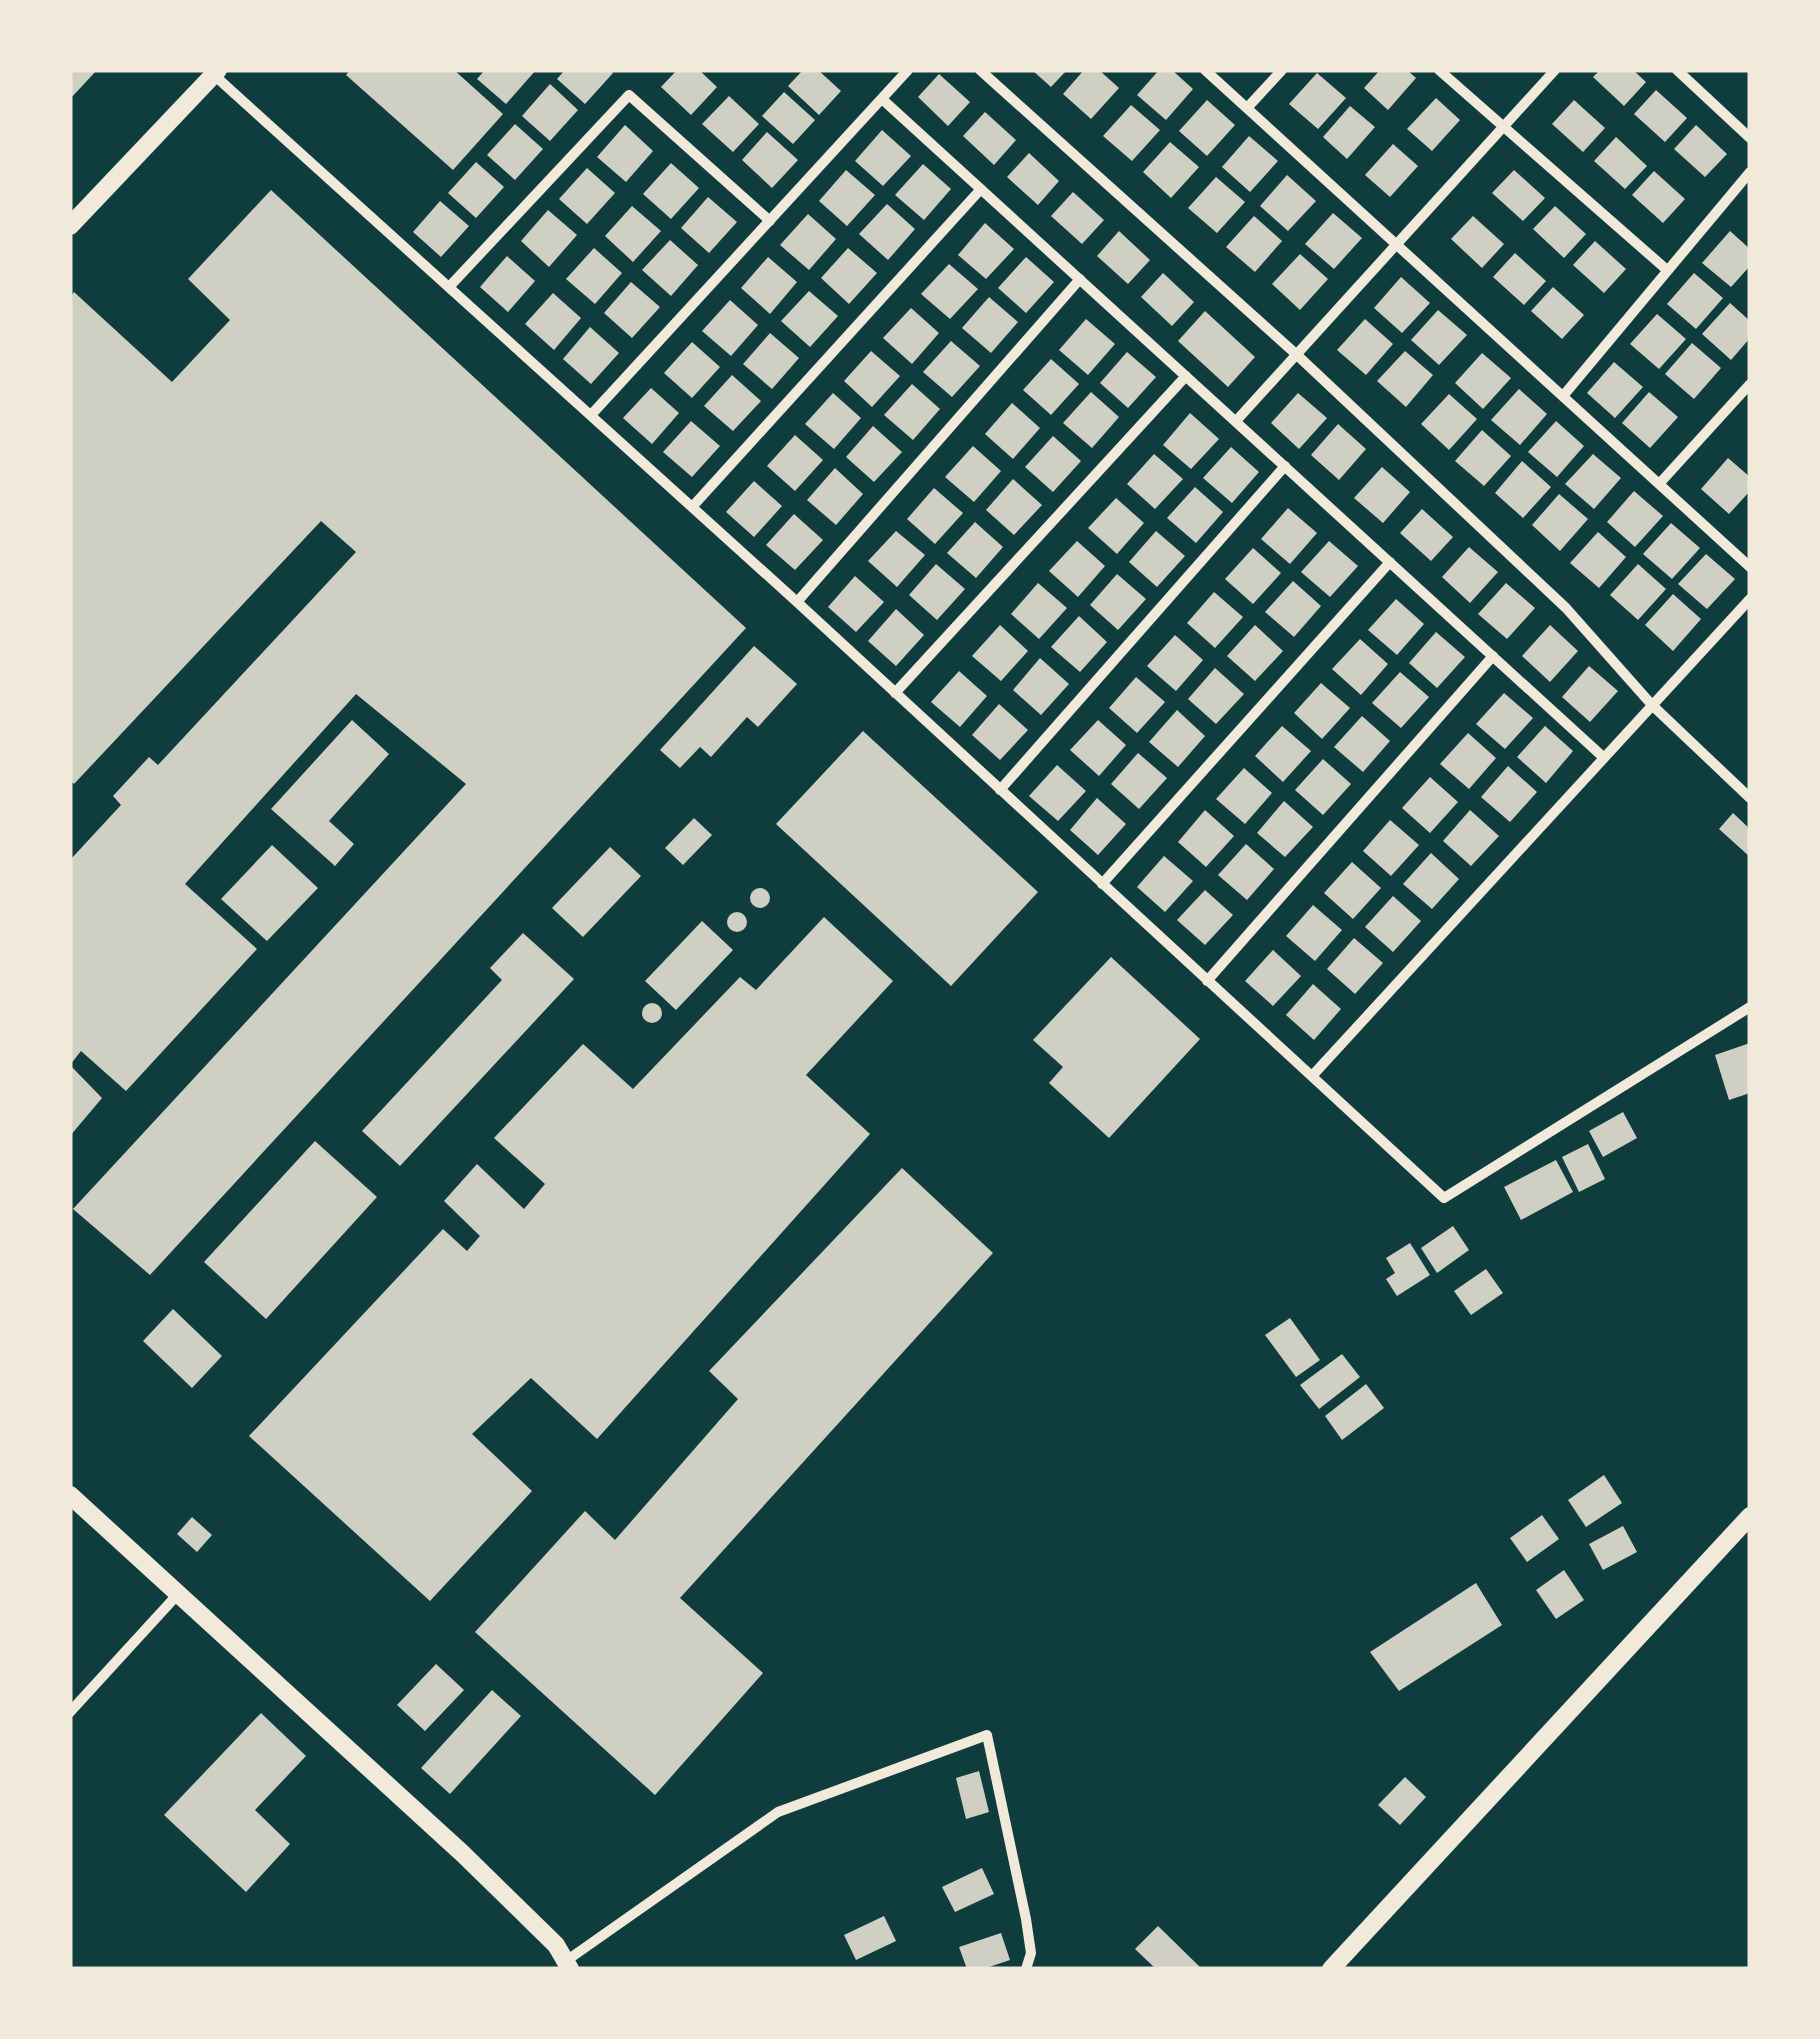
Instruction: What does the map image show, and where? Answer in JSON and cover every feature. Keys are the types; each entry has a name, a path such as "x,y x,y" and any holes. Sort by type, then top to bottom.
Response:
{"street":[{"path":"591,416 908,70"},
{"path":"980,70 1297,354 1566,608 1652,705 1750,798"},
{"path":"1205,70 1750,566"},
{"path":"1247,108 1282,70"},
{"path":"1439,70 1668,270"},
{"path":"1236,422 1555,70"},
{"path":"1677,70 1750,138"},
{"path":"70,226 216,72 1444,1198 1750,1007"},
{"path":"448,287 629,95 770,221"},
{"path":"882,99 1602,756"},
{"path":"1563,396 1750,172"},
{"path":"692,507 981,189"},
{"path":"797,602 1080,280"},
{"path":"895,692 1186,376"},
{"path":"1659,484 1750,384"},
{"path":"1000,790 1285,466"},
{"path":"1102,884 1390,562"},
{"path":"1312,1076 1750,599"},
{"path":"1207,980 1493,656"},
{"path":"70,1495 463,1854 556,1945 568,1965 778,1812 988,1735 1026,1919 1031,1953 1026,1969"},
{"path":"1332,1969 1750,1516"},
{"path":"70,1712 178,1594"}],"building":[{"path":"70,70 97,70 70,99"},
{"path":"350,70 454,70 503,114 453,170 346,75"},
{"path":"485,70 536,70 506,104 477,79"},
{"path":"565,70 613,73 585,104 557,79"},
{"path":"677,70 699,70 717,87 691,115 661,87"},
{"path":"803,70 818,70 841,91 819,115 788,86"},
{"path":"1032,70 1067,70 1051,87"},
{"path":"1084,70 1099,70 1119,88 1091,119 1063,94"},
{"path":"1159,70 1172,70 1193,89 1166,120 1137,95"},
{"path":"1380,70 1407,70 1416,78 1388,110 1364,88"},
{"path":"1600,70 1633,70 1646,82 1624,106 1593,77"},
{"path":"1317,73 1346,98 1318,129 1289,104"},
{"path":"939,74 970,102 948,126 918,97"},
{"path":"550,84 578,110 550,141 522,116"},
{"path":"1656,90 1687,118 1665,142 1634,114"},
{"path":"784,92 815,120 793,144 762,116"},
{"path":"729,96 759,124 733,152 702,124"},
{"path":"1436,98 1460,120 1432,151 1407,129"},
{"path":"1207,100 1235,125 1207,156 1179,131"},
{"path":"1574,100 1605,128 1583,152 1552,124"},
{"path":"1131,105 1160,130 1132,161 1103,136"},
{"path":"1350,106 1375,127 1347,159 1323,137"},
{"path":"985,112 1016,140 994,165 963,136"},
{"path":"515,124 543,149 515,180 487,155"},
{"path":"625,125 653,151 626,182 597,157"},
{"path":"1696,125 1727,154 1705,177 1674,149"},
{"path":"882,130 911,156 883,186 855,161"},
{"path":"767,132 798,160 772,188 742,160"},
{"path":"1249,136 1278,161 1250,192 1222,167"},
{"path":"1616,137 1647,166 1625,189 1594,161"},
{"path":"1170,142 1199,167 1171,198 1143,172"},
{"path":"1393,144 1418,166 1390,197 1365,175"},
{"path":"1029,153 1059,181 1038,205 1007,177"},
{"path":"476,162 504,187 476,218 448,193"},
{"path":"671,163 699,188 671,219 643,194"},
{"path":"923,164 951,189 924,220 895,195"},
{"path":"587,168 615,193 587,224 559,199"},
{"path":"846,170 875,195 847,226 819,201"},
{"path":"1514,170 1545,198 1523,221 1492,193"},
{"path":"1654,171 1685,199 1663,223 1632,195"},
{"path":"1287,175 1316,201 1288,231 1260,206"},
{"path":"1216,177 1245,202 1217,233 1188,208"},
{"path":"271,190 746,628 150,1275 73,1209 466,784 356,694 185,884 257,949 126,1091 81,1051 70,1065 70,860 121,805 113,796 149,757 158,765 356,552 321,521 74,784 70,780 70,297 74,292 172,382 230,320 188,279"},
{"path":"1073,192 1104,220 1082,244 1051,216"},
{"path":"708,197 737,222 709,253 681,228"},
{"path":"440,201 469,226 441,257 413,232"},
{"path":"887,204 915,229 888,260 859,234"},
{"path":"632,206 661,231 633,262 605,236"},
{"path":"1555,206 1586,234 1564,258 1533,229"},
{"path":"548,210 577,235 549,267 521,241"},
{"path":"1333,213 1362,238 1334,269 1305,244"},
{"path":"808,214 836,239 809,270 780,245"},
{"path":"1254,216 1282,241 1255,272 1226,247"},
{"path":"1473,216 1504,244 1482,268 1451,239"},
{"path":"985,223 1014,249 986,279 958,255"},
{"path":"1119,231 1150,260 1128,284 1097,256"},
{"path":"1730,231 1750,249 1750,266 1731,287 1702,263"},
{"path":"670,240 698,265 671,296 642,270"},
{"path":"1595,241 1626,269 1604,293 1573,265"},
{"path":"594,248 622,273 595,304 566,279"},
{"path":"848,248 877,273 849,304 821,278"},
{"path":"1515,253 1546,281 1524,305 1493,277"},
{"path":"1300,254 1328,279 1300,310 1272,284"},
{"path":"507,256 535,281 508,312 480,287"},
{"path":"768,257 797,282 770,314 741,288"},
{"path":"1026,257 1054,282 1026,313 998,288"},
{"path":"949,264 978,289 950,319 921,294"},
{"path":"1163,273 1194,302 1172,326 1141,297"},
{"path":"1694,273 1723,298 1696,329 1667,304"},
{"path":"1401,277 1430,303 1402,333 1374,308"},
{"path":"631,282 660,307 632,338 604,313"},
{"path":"1553,287 1584,315 1562,339 1531,311"},
{"path":"809,291 838,316 810,347 781,321"},
{"path":"553,293 581,318 554,350 525,324"},
{"path":"989,297 1018,322 991,353 962,328"},
{"path":"730,300 758,325 731,356 702,331"},
{"path":"1730,303 1750,321 1750,338 1731,360 1702,334"},
{"path":"911,308 939,333 912,364 883,338"},
{"path":"1438,310 1467,335 1439,365 1411,340"},
{"path":"1205,311 1255,357 1228,387 1178,341"},
{"path":"1657,314 1686,339 1659,369 1630,344"},
{"path":"1086,319 1115,344 1088,375 1059,350"},
{"path":"1365,319 1393,344 1366,375 1337,350"},
{"path":"590,327 619,353 591,384 563,359"},
{"path":"770,333 799,358 772,389 743,364"},
{"path":"951,341 980,366 952,397 923,372"},
{"path":"692,342 720,367 692,398 664,373"},
{"path":"1692,343 1721,368 1694,399 1665,374"},
{"path":"871,351 900,376 872,407 844,381"},
{"path":"1405,351 1433,375 1406,407 1377,381"},
{"path":"1127,352 1156,377 1128,408 1100,383"},
{"path":"1482,353 1511,378 1483,409 1455,383"},
{"path":"1051,359 1079,384 1051,415 1023,390"},
{"path":"1614,362 1643,387 1615,418 1587,393"},
{"path":"732,375 761,401 733,431 704,406"},
{"path":"912,384 940,409 913,440 884,415"},
{"path":"651,388 679,413 652,444 623,418"},
{"path":"1519,389 1547,414 1520,445 1491,420"},
{"path":"1091,392 1119,417 1092,448 1063,423"},
{"path":"1649,392 1678,417 1650,448 1622,423"},
{"path":"833,393 861,418 834,449 805,424"},
{"path":"1298,393 1327,418 1299,449 1271,423"},
{"path":"1449,394 1477,419 1449,450 1421,424"},
{"path":"1012,403 1040,428 1013,459 985,434"},
{"path":"1190,413 1219,439 1191,469 1163,445"},
{"path":"691,421 720,446 692,477 663,452"},
{"path":"1556,421 1584,446 1557,477 1528,452"},
{"path":"1338,424 1366,449 1339,480 1311,455"},
{"path":"873,426 902,452 874,482 846,457"},
{"path":"1482,430 1511,456 1484,486 1455,461"},
{"path":"795,435 823,460 795,491 767,466"},
{"path":"1053,436 1081,461 1053,492 1025,467"},
{"path":"973,446 1001,471 974,502 945,477"},
{"path":"1231,447 1259,472 1232,503 1203,478"},
{"path":"1154,454 1183,479 1155,509 1127,484"},
{"path":"1593,454 1621,478 1594,509 1565,484"},
{"path":"1728,458 1750,477 1750,491 1729,514 1701,489"},
{"path":"1522,461 1551,487 1523,518 1495,493"},
{"path":"1382,467 1410,492 1383,523 1354,498"},
{"path":"835,468 863,494 836,525 807,500"},
{"path":"1013,479 1042,505 1014,535 986,510"},
{"path":"754,481 782,506 754,537 726,512"},
{"path":"1195,487 1223,512 1196,543 1167,518"},
{"path":"934,488 963,513 935,544 907,519"},
{"path":"1634,491 1663,516 1635,547 1607,522"},
{"path":"1559,494 1588,519 1560,551 1532,525"},
{"path":"1116,498 1144,523 1117,554 1088,528"},
{"path":"1288,508 1317,533 1290,564 1261,539"},
{"path":"1422,509 1453,537 1431,561 1400,533"},
{"path":"794,514 823,540 795,570 766,545"},
{"path":"975,522 1003,547 976,578 947,553"},
{"path":"1671,523 1700,548 1672,579 1643,554"},
{"path":"896,531 925,555 897,587 868,561"},
{"path":"1156,531 1185,556 1157,587 1129,562"},
{"path":"1598,532 1626,557 1599,588 1570,563"},
{"path":"1077,541 1105,566 1078,597 1049,571"},
{"path":"1329,541 1358,566 1330,597 1301,572"},
{"path":"1469,547 1498,572 1470,603 1442,577"},
{"path":"1253,548 1281,573 1253,604 1225,579"},
{"path":"1706,554 1735,579 1707,609 1678,584"},
{"path":"936,564 965,589 937,620 909,595"},
{"path":"1638,564 1666,589 1638,620 1610,595"},
{"path":"1117,574 1146,599 1118,630 1090,605"},
{"path":"855,576 884,602 856,632 828,607"},
{"path":"1293,581 1321,606 1294,637 1265,612"},
{"path":"1038,583 1067,608 1039,639 1011,614"},
{"path":"1506,583 1535,608 1507,639 1478,614"},
{"path":"1214,592 1243,617 1215,648 1187,623"},
{"path":"1673,594 1701,619 1673,651 1645,625"},
{"path":"1396,599 1424,624 1397,655 1368,630"},
{"path":"896,609 924,635 896,666 868,641"},
{"path":"1079,616 1107,642 1080,672 1051,647"},
{"path":"1000,625 1028,651 1001,681 972,656"},
{"path":"1255,625 1283,651 1255,681 1227,656"},
{"path":"1550,625 1578,651 1550,682 1522,656"},
{"path":"1436,632 1465,657 1437,688 1409,663"},
{"path":"1175,635 1203,660 1176,691 1147,666"},
{"path":"1360,639 1388,664 1361,695 1332,669"},
{"path":"754,646 797,684 758,727 747,717 711,757 700,747 680,768 660,750"},
{"path":"1040,658 1069,684 1041,715 1013,690"},
{"path":"1589,666 1618,691 1590,722 1562,697"},
{"path":"1215,668 1244,694 1216,724 1188,699"},
{"path":"959,671 987,696 960,727 931,702"},
{"path":"1400,672 1429,697 1401,728 1372,703"},
{"path":"1136,677 1165,702 1137,733 1109,708"},
{"path":"1321,683 1350,708 1322,739 1294,713"},
{"path":"1504,693 1533,718 1505,749 1476,724"},
{"path":"999,704 1028,730 1000,760 972,735"},
{"path":"1177,710 1205,736 1178,767 1149,742"},
{"path":"1362,716 1390,741 1363,772 1334,747"},
{"path":"352,720 389,754 329,821 354,844 335,866 271,809"},
{"path":"1098,720 1126,745 1099,776 1070,750"},
{"path":"1282,726 1311,751 1283,782 1255,756"},
{"path":"1545,726 1573,751 1546,783 1517,757"},
{"path":"863,731 1038,892 951,986 776,824"},
{"path":"1468,733 1496,758 1469,789 1440,764"},
{"path":"1138,753 1167,778 1139,809 1111,784"},
{"path":"1323,759 1351,784 1323,815 1295,790"},
{"path":"1057,765 1086,791 1058,821 1029,796"},
{"path":"1508,766 1537,792 1510,822 1481,797"},
{"path":"1244,768 1272,793 1245,824 1216,799"},
{"path":"1430,777 1458,802 1430,833 1402,808"},
{"path":"1097,798 1126,824 1098,855 1070,830"},
{"path":"1284,801 1313,827 1285,857 1257,833"},
{"path":"1205,810 1234,836 1206,867 1178,842"},
{"path":"1470,810 1499,836 1471,866 1443,841"},
{"path":"1733,813 1750,829 1750,857 1719,829"},
{"path":"694,818 712,835 683,865 665,848"},
{"path":"1390,820 1419,845 1391,876 1363,851"},
{"path":"1246,844 1274,869 1247,900 1218,875"},
{"path":"272,845 318,888 267,941 221,899"},
{"path":"610,847 641,876 583,937 552,908"},
{"path":"1431,853 1459,879 1432,909 1403,884"},
{"path":"1164,856 1193,881 1165,912 1137,887"},
{"path":"1352,862 1381,888 1353,919 1324,893"},
{"path":"760,888 770,898 760,908 750,898"},
{"path":"1205,890 1233,915 1205,945 1177,920"},
{"path":"1393,896 1421,921 1393,952 1365,927"},
{"path":"1313,905 1342,930 1315,961 1286,936"},
{"path":"737,912 747,922 737,932 727,922"},
{"path":"824,917 893,981 806,1075 870,1134 597,1439 531,1378 472,1434 532,1491 430,1601 249,1436 443,1229 467,1251 480,1236 444,1201 477,1164 524,1209 545,1184 494,1138 583,1044 633,1089 740,977 756,990"},
{"path":"702,921 733,950 676,1010 645,981"},
{"path":"523,933 574,979 400,1166 362,1131 502,980 490,968"},
{"path":"1354,938 1383,963 1355,994 1327,969"},
{"path":"1273,950 1301,976 1273,1006 1245,981"},
{"path":"1111,957 1200,1039 1109,1138 1049,1083 1063,1067 1033,1040"},
{"path":"1313,984 1341,1009 1314,1040 1286,1015"},
{"path":"652,1003 662,1013 652,1023 642,1013"},
{"path":"1750,1043 1750,1093 1729,1100 1715,1055"},
{"path":"70,1065 102,1098 70,1136"},
{"path":"1623,1112 1637,1138 1603,1157 1589,1131"},
{"path":"315,1141 377,1197 266,1319 204,1262"},
{"path":"1588,1144 1605,1179 1579,1192 1562,1157"},
{"path":"1556,1160 1573,1192 1521,1220 1504,1187"},
{"path":"902,1168 993,1253 680,1598 763,1673 655,1795 475,1632 585,1511 615,1540 738,1399 709,1371"},
{"path":"1453,1226 1469,1250 1437,1273 1421,1248"},
{"path":"1410,1243 1430,1275 1397,1296 1386,1279 1395,1273 1386,1258"},
{"path":"1486,1269 1503,1293 1471,1315 1454,1291"},
{"path":"173,1309 222,1356 192,1388 143,1341"},
{"path":"1290,1318 1320,1360 1296,1377 1265,1335"},
{"path":"1342,1354 1360,1377 1319,1409 1300,1385"},
{"path":"1366,1384 1384,1408 1342,1440 1325,1416"},
{"path":"1604,1475 1622,1503 1586,1527 1568,1500"},
{"path":"1542,1515 1559,1539 1527,1562 1510,1538"},
{"path":"192,1517 212,1535 197,1552 177,1534"},
{"path":"1623,1526 1637,1552 1603,1570 1589,1544"},
{"path":"1564,1570 1584,1600 1556,1619 1536,1590"},
{"path":"1476,1583 1502,1625 1399,1691 1370,1652"},
{"path":"436,1664 464,1690 425,1731 397,1705"},
{"path":"492,1690 521,1716 450,1794 421,1768"},
{"path":"261,1713 306,1756 255,1810 290,1844 246,1892 164,1815"},
{"path":"979,1771 989,1812 966,1819 956,1778"},
{"path":"1405,1777 1426,1797 1400,1825 1378,1805"},
{"path":"982,1868 994,1894 955,1912 942,1887"},
{"path":"884,1916 896,1941 856,1960 844,1935"},
{"path":"1158,1926 1202,1969 1156,1969 1135,1949"},
{"path":"1001,1933 1010,1960 983,1969 967,1969 959,1947"}]}
